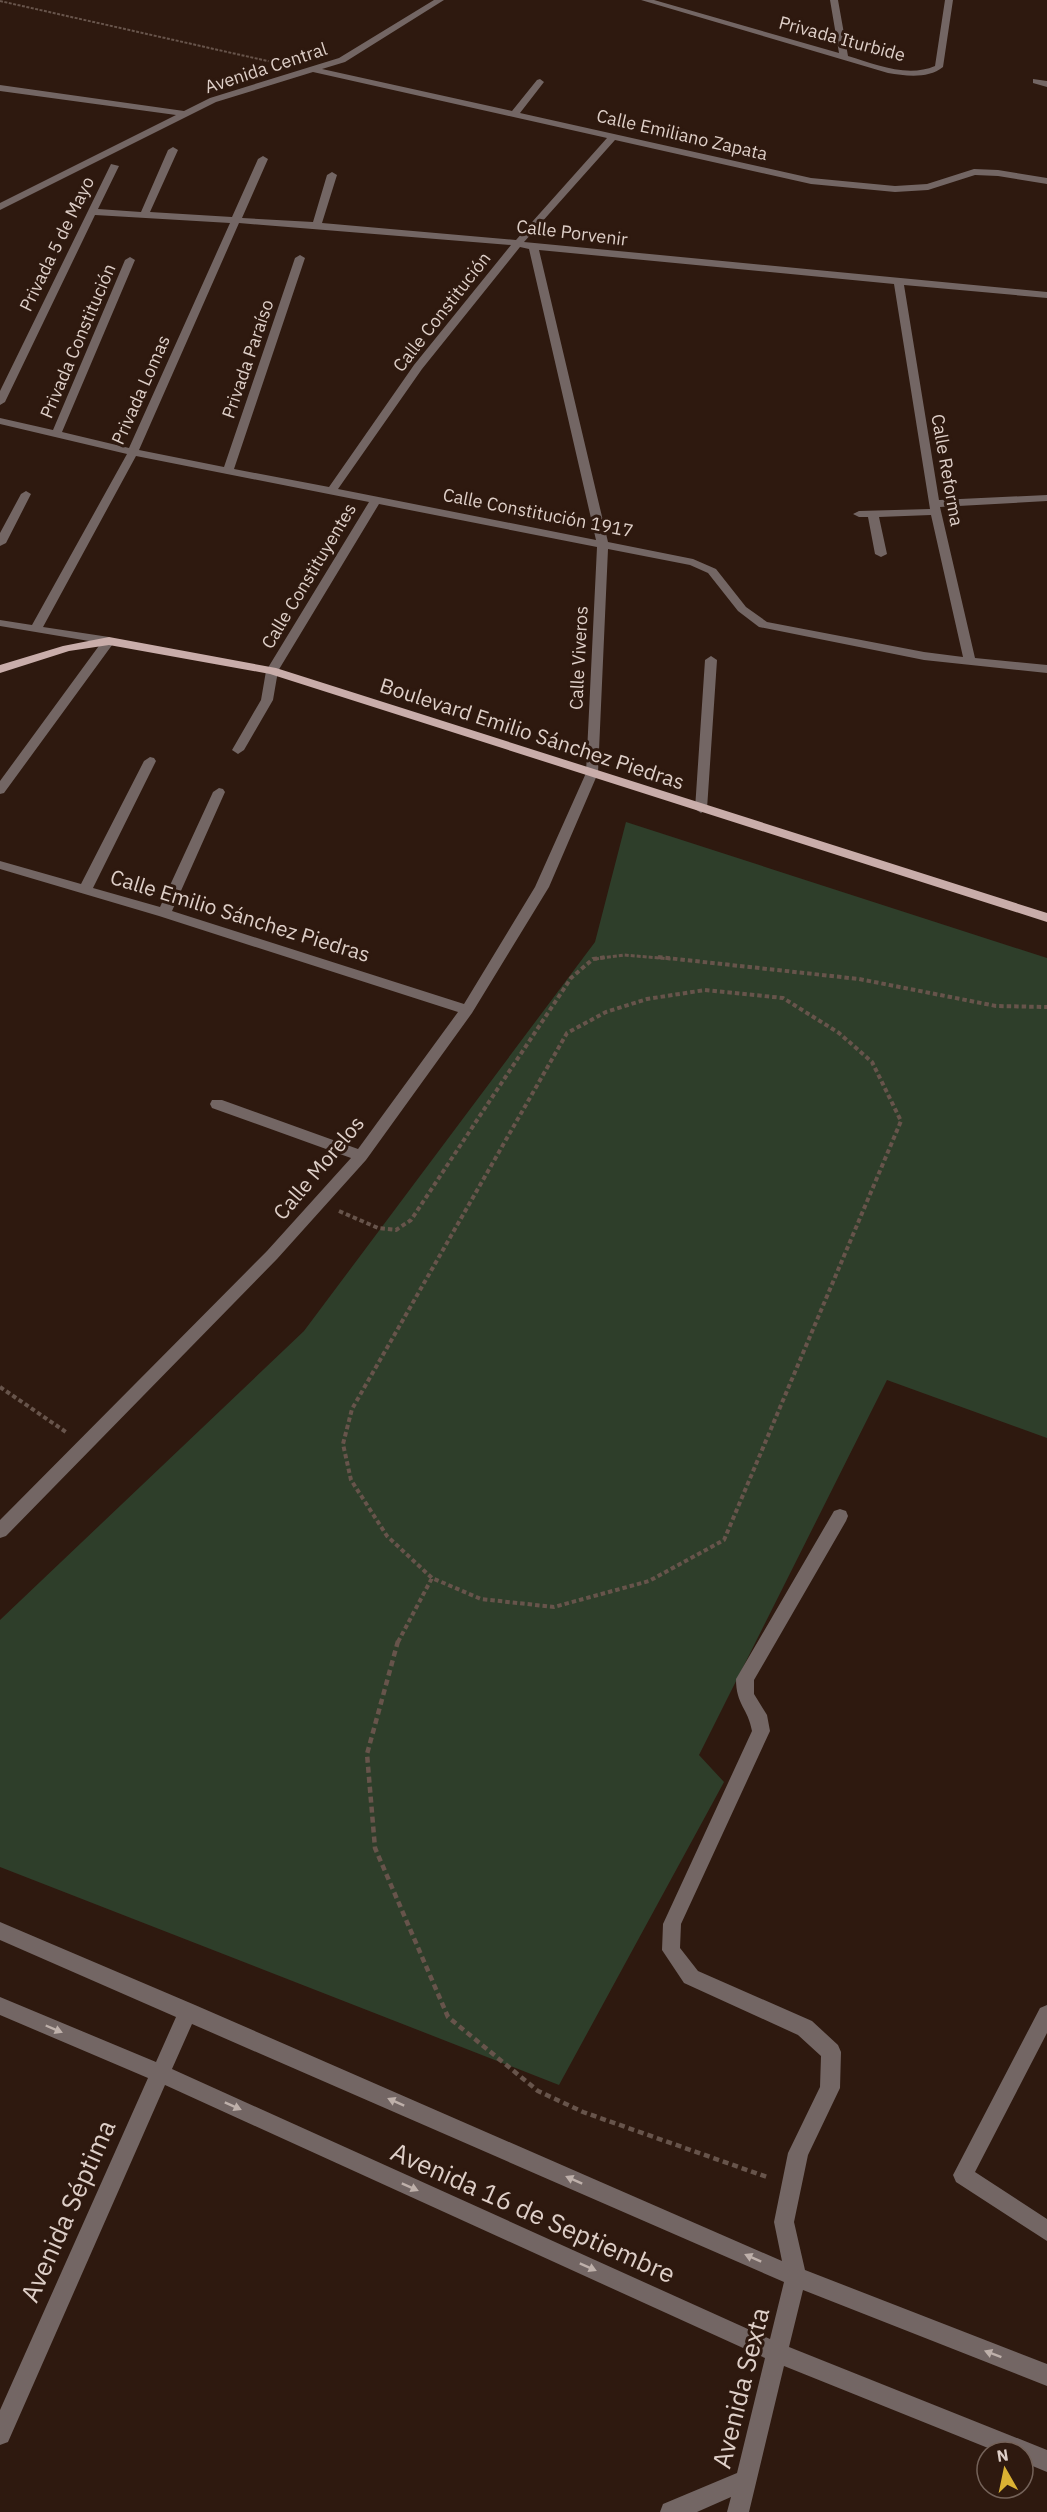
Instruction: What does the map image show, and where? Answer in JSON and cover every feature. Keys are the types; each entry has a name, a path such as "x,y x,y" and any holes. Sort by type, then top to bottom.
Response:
{"main road":[{"name":"Boulevard Emilio Sánchez Piedras","path":"0,669 67,648 109,640 272,671 1047,918"}],"street":[{"name":"Avenida Central","path":"0,207 213,100 342,60 440,0"},
{"name":"Privada Iturbide","path":"645,0 891,71 914,74 928,73 939,67 949,0"},
{"path":"834,0 844,58"},
{"name":"Calle Emiliano Zapata","path":"311,69 811,181 895,189 928,187 974,172 998,172 1047,182"},
{"path":"1036,81 1047,84"},
{"path":"515,114 540,82"},
{"path":"0,88 185,114"},
{"name":"Calle Constitución","path":"333,489 418,367 518,243 613,137"},
{"path":"144,214 173,150"},
{"name":"Privada Lomas","path":"36,628 133,452 263,159"},
{"name":"Privada 5 de Mayo","path":"0,402 114,166"},
{"path":"317,225 332,175"},
{"name":"Calle Porvenir","path":"93,212 317,225 1047,296"},
{"name":"Calle Viveros","path":"533,247 603,544 592,773"},
{"name":"Privada Paraíso","path":"228,470 300,258"},
{"name":"Privada Constitución","path":"56,435 130,260"},
{"name":"Calle Reforma","path":"899,283 935,508 970,660"},
{"name":"Calle Constitución 1917","path":"0,421 133,452 333,489 693,562 712,571 742,609 763,625 924,656 1047,669"},
{"path":"0,543 26,495"},
{"path":"859,514 1047,498"},
{"name":"Calle Constituyentes","path":"272,671 376,499"},
{"path":"873,513 881,554"},
{"path":"0,623 109,640 0,790"},
{"path":"701,809 711,660"},
{"path":"238,750 267,700 272,671"},
{"path":"85,890 150,761"},
{"name":"Calle Morelos","path":"0,1531 272,1256 361,1156 467,1010 542,887 592,773"},
{"path":"164,914 219,792"},
{"name":"Calle Emilio Sánchez Piedras","path":"0,865 164,914 467,1010"},
{"path":"217,1104 361,1156"},
{"path":"796,2277 784,2222 798,2153 830,2088 831,2052 805,2028 691,1977 671,1950 672,1924 761,1731 758,1714 745,1696 745,1679 840,1516"},
{"name":"Avenida 16 de Septiembre","path":"0,1931 796,2277 1047,2375"},
{"name":"Avenida 16 de Septiembre","path":"0,2006 159,2073 777,2354 1047,2462"},
{"name":"Avenida Séptima","path":"0,2434 188,2011"},
{"path":"1047,2014 963,2175 1047,2231"},
{"name":"Avenida Sexta","path":"738,2512 796,2277"},
{"path":"671,2512 746,2480"}],"path":[{"path":"0,1 279,63"},
{"path":"320,1202 378,1228 396,1230 411,1220 571,978 593,960 624,955 656,957 859,979 996,1006 1047,1007"},
{"path":"705,990 783,998 839,1033 873,1062 901,1121 724,1540 649,1581 554,1606 481,1599 432,1578 387,1536 351,1480 343,1444 351,1408 567,1033 606,1012 647,999 705,990"},
{"path":"0,1386 86,1445"},
{"path":"432,1578 398,1641 367,1754 375,1848 448,2017 538,2091 583,2112 791,2186"}],"green space":[{"path":"626,822 1047,958 1047,1438 887,1380 699,1755 724,1782 559,2085 0,1867 0,1620 304,1331 595,942"}]}
